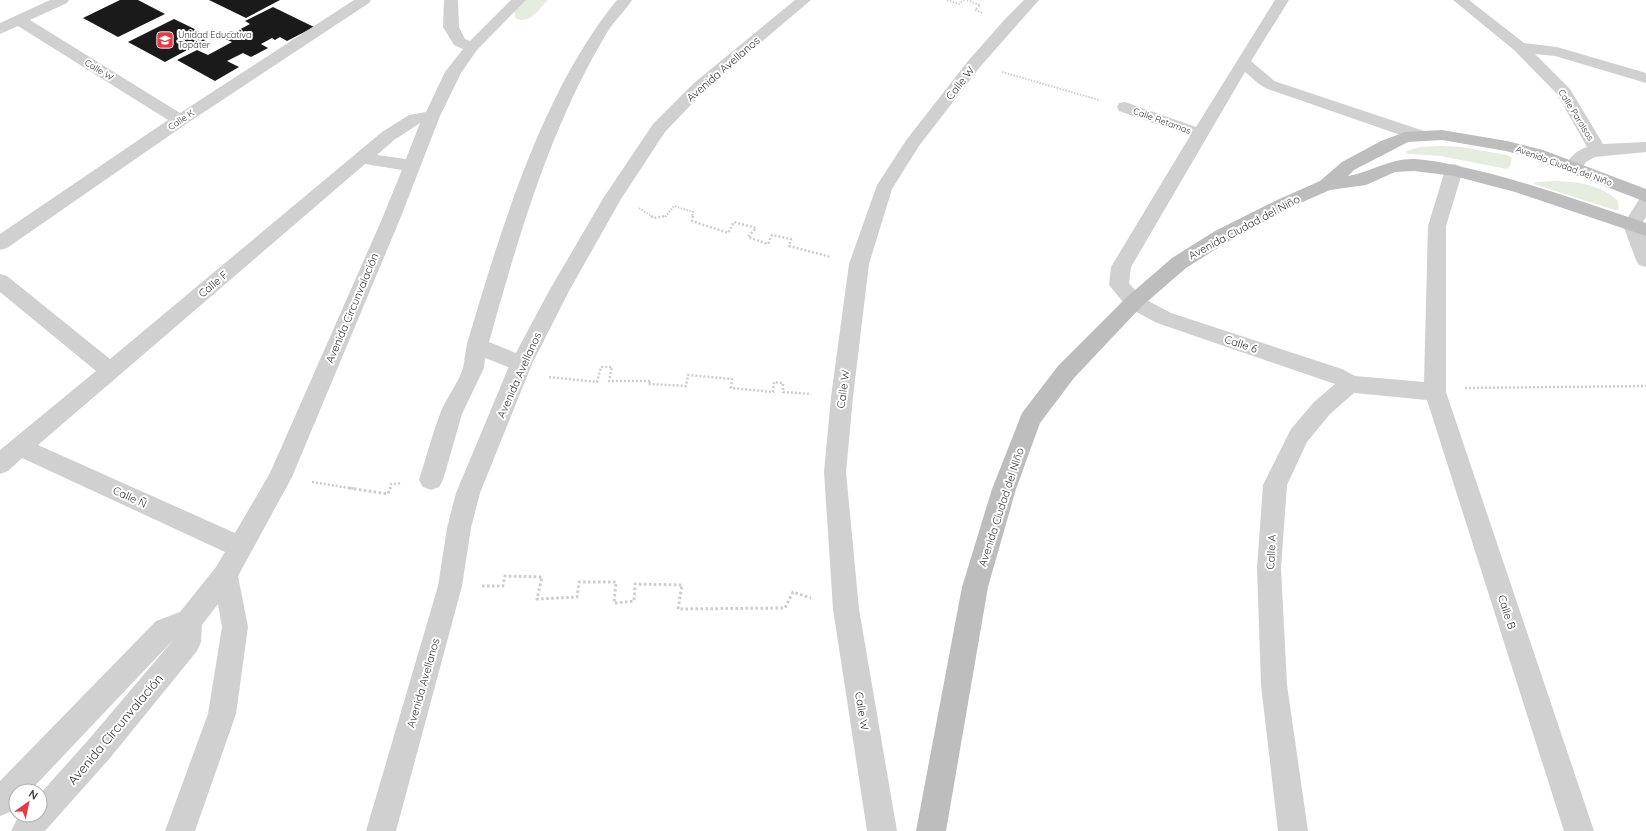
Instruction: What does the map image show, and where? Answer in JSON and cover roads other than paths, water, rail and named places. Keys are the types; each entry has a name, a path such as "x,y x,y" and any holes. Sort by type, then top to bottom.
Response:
{"main road":[{"name":"Avenida Ciudad del Niño","path":"1326,185 1348,166 1387,144 1406,137 1460,137 1507,146 1537,154 1646,196"},
{"name":"Avenida Ciudad del Niño","path":"931,831 975,587 1004,489 1030,419 1066,372 1134,302 1179,263 1222,236 1283,204 1326,185 1366,178 1392,167 1414,165 1454,170 1521,188 1639,228"}],"street":[{"path":"0,29 62,0"},
{"name":"Calle K","path":"0,243 180,120 364,0"},
{"path":"451,0 451,27 459,42 472,47"},
{"name":"Avenida Circunvalación","path":"26,831 100,748 188,642 189,621 225,575 280,477 391,218 432,116 453,72 472,47 519,0"},
{"path":"431,480 432,471 451,414 473,368 477,346 497,279 542,148 582,65 602,30 625,0"},
{"name":"Avenida Avellanos","path":"381,831 450,586 459,528 468,494 521,364 559,291 613,197 664,123 700,86 804,0"},
{"name":"Calle W","path":"882,831 846,609 835,472 842,397 859,264 882,188 913,143 974,64 1011,21 1032,0"},
{"path":"1134,302 1120,284 1121,267 1243,62 1282,0"},
{"name":"Calle Paraisos","path":"1460,0 1519,47 1564,92 1598,151"},
{"name":"Calle W","path":"18,20 180,120"},
{"path":"1519,47 1557,52 1646,78"},
{"path":"1243,62 1271,85 1421,136"},
{"name":"Calle Retamas","path":"1125,107 1200,134"},
{"name":"Calle F","path":"0,464 361,158 400,128 415,119 432,116"},
{"path":"1573,168 1577,160 1582,155 1598,151 1646,147"},
{"path":"361,158 412,166"},
{"name":"Calle B","path":"1454,170 1436,226 1435,392 1579,831"},
{"path":"1646,202 1639,228 1646,260"},
{"path":"0,281 111,371"},
{"name":"Calle 6","path":"1134,302 1164,318 1334,375 1342,378 1350,384"},
{"path":"477,346 521,364"},
{"path":"1350,384 1435,392"},
{"name":"Calle A","path":"1293,831 1274,685 1269,568 1275,485 1299,436 1322,408 1350,384"},
{"name":"Calle Ñ","path":"20,447 240,547"},
{"path":"180,831 222,714 235,627 225,575"},
{"path":"0,802 165,630 189,621"}],"place":[{"name":"Unidad Educativa Topáter","path":"165,40"}]}
